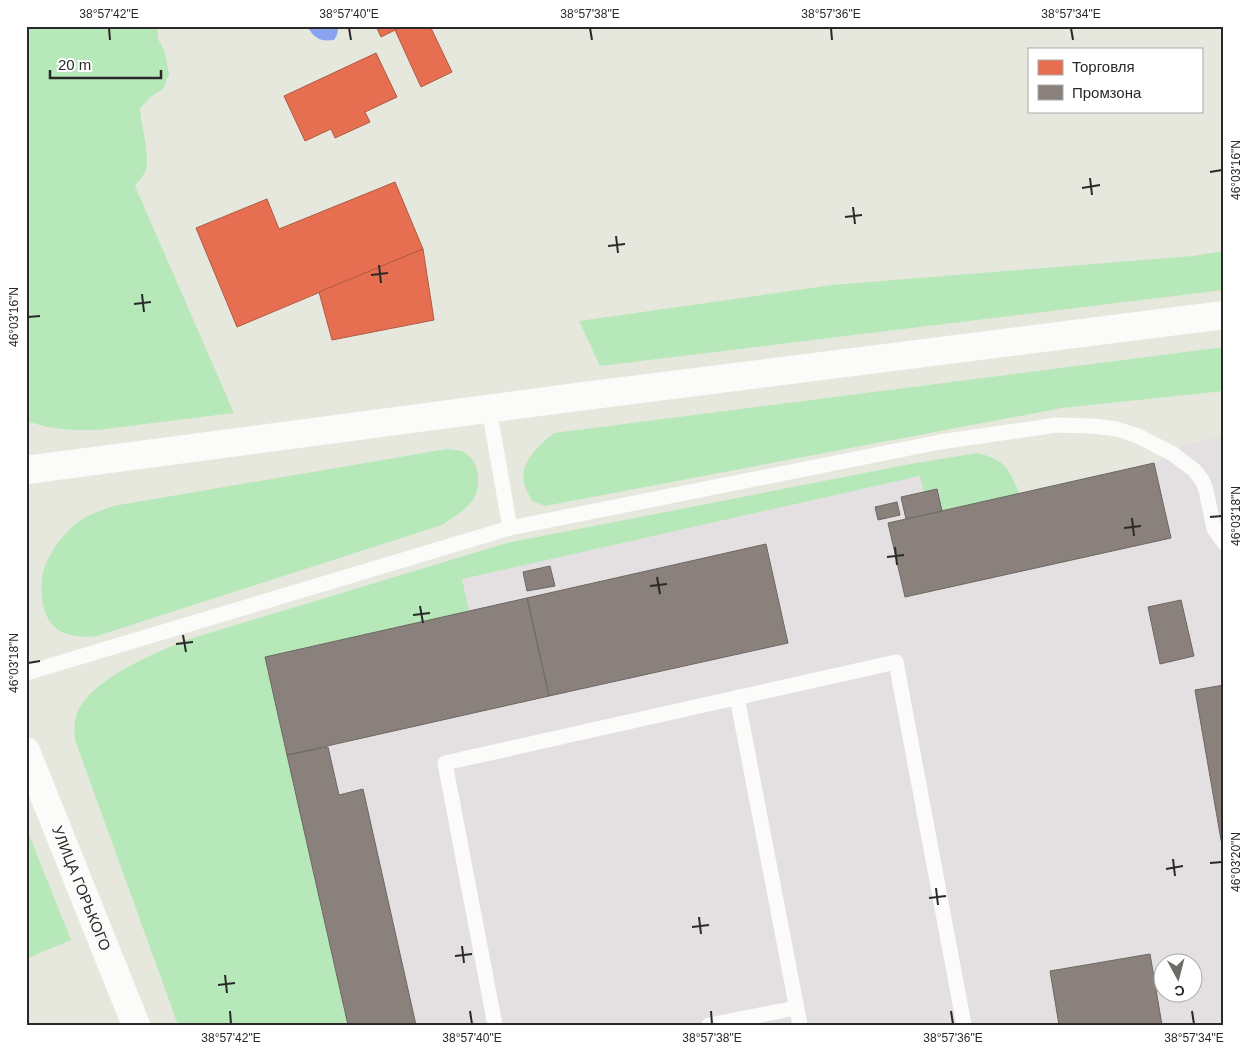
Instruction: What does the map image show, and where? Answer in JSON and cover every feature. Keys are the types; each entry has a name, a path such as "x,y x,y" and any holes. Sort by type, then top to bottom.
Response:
{"main road":[{"path":"26,470 1224,315"},
{"name":"УЛИЦА ГОРЬКОГО","path":"26,751 136,1025"}],"lane":[{"path":"489,409 510,528"},
{"path":"26,673 510,528 940,442 1058,425 1117,429 1138,436 1173,454 1194,470 1202,480 1206,490 1214,529 1224,543"},
{"path":"495,1025 445,763 896,662 964,1025"},
{"path":"737,698 800,1025"},
{"path":"709,1025 796,1008"}],"shaded area":[{"path":"1224,436 1224,1025 348,1025 265,657 469,611 462,579 921,476 937,489 942,511 1154,463 1186,445"}],"green space":[{"path":"26,26 158,26 158,39 165,52 169,74 163,89 149,98 140,109 147,164 144,173 135,186 234,413 97,430 47,427 26,421"},
{"path":"1224,251 1224,290 600,366 579,321 832,285 1192,256"},
{"path":"1224,347 1224,391 1062,408 545,506 532,501 523,478 524,470 531,456 554,433"},
{"path":"447,449 462,451 473,460 478,473 478,487 470,504 442,525 97,636 76,636 59,630 48,618 44,609 41,588 42,578 51,553 72,527 97,512 113,506"},
{"path":"977,453 994,459 1005,466 1020,494 942,511 937,489 924,492 920,476 462,579 469,611 265,657 348,1025 178,1025 75,740 75,723 80,707 99,686 143,659 186,640 507,543 916,463"},
{"path":"26,827 71,940 26,959"}],"water":[{"path":"307,26 341,26 334,40 321,40 312,34"}],"building: Торговля":[{"path":"376,26 403,26 381,37"},
{"path":"403,26 430,26 452,72 421,87 395,30"},
{"path":"376,53 397,97 365,112 370,122 335,138 331,129 305,141 284,96"},
{"path":"395,182 423,249 237,327 196,228 267,199 279,229"},
{"path":"423,249 434,320 332,340 319,292"}],"building: Промзона":[{"path":"1154,463 1171,538 905,597 888,523"},
{"path":"937,489 942,511 906,519 901,497"},
{"path":"897,502 900,515 878,520 875,507"},
{"path":"766,544 788,643 549,696 527,598"},
{"path":"550,566 555,586 527,591 523,572"},
{"path":"527,598 549,696 287,755 265,657"},
{"path":"1181,600 1194,656 1160,664 1148,607"},
{"path":"1224,685 1224,857 1195,690"},
{"path":"328,747 339,795 363,789 416,1025 348,1025 287,755"},
{"path":"1150,954 1152,966 1152,1004 1158,1004 1162,1025 1059,1025 1050,971"}]}
